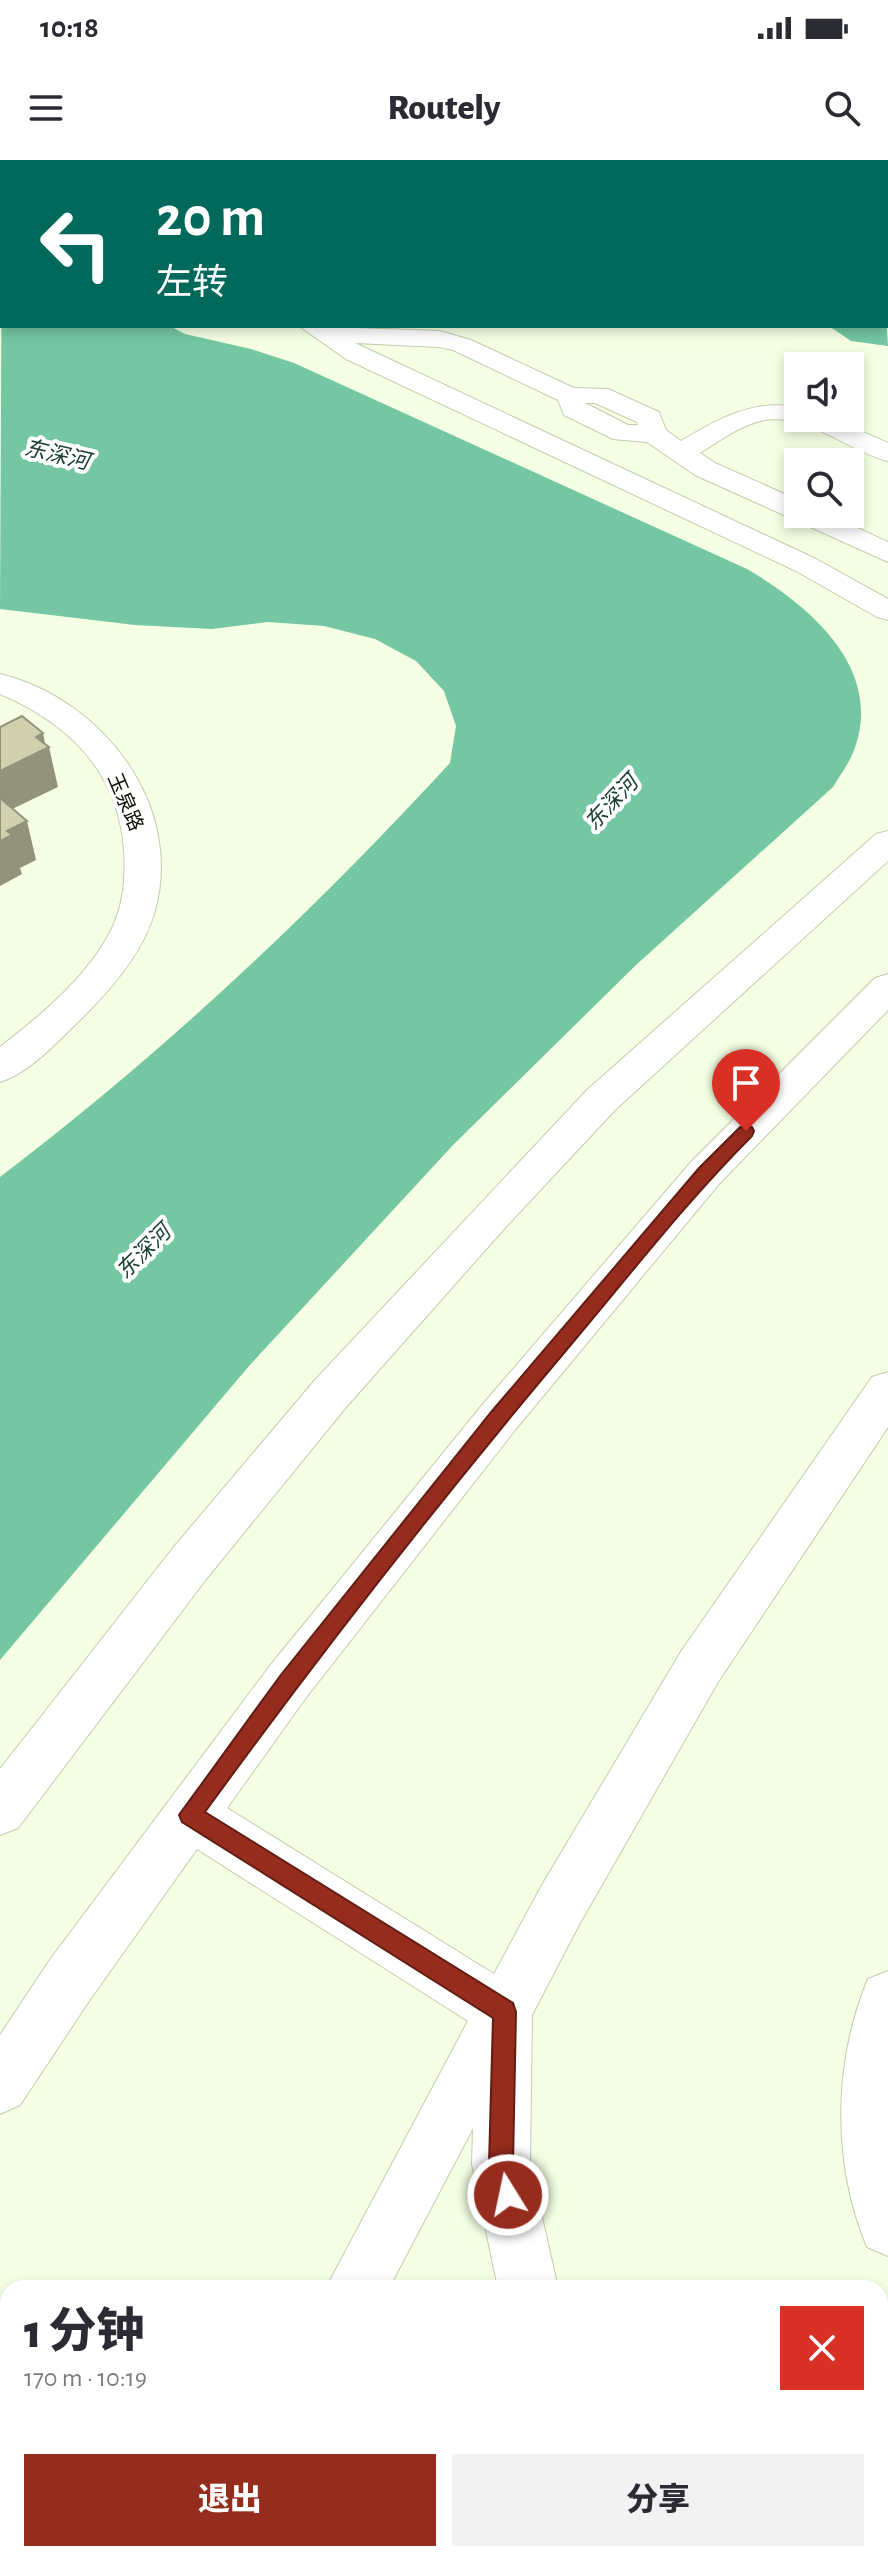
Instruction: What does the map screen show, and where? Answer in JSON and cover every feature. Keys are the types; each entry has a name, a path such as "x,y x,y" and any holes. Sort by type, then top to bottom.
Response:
{"street":[{"path":"317,330 451,342 570,396 573,409 623,433 653,434 705,469 784,505"},
{"path":"317,330 355,354 806,565 888,611"},
{"path":"681,453 755,412 784,411"},
{"path":"840,432 888,453"},
{"path":"834,528 888,553"},
{"name":"玉泉路","path":"0,683 57,712 103,751 126,790 142,835 143,885 127,935 88,989 39,1037 0,1068"},
{"path":"0,1810 190,1563 331,1393 489,1218 601,1100 888,842"},
{"path":"0,2085 69,1981 287,1683 509,1405 705,1173 888,987"},
{"path":"360,2280 561,1904 700,1666 888,1390"},
{"path":"190,1815 504,2012"},
{"path":"888,1999 880,2024 871,2096 873,2161 888,2226"},
{"path":"504,2012 501,2164 526,2280"}],"water":[{"name":"东深河","path":"1,328 174,328 185,334 251,349 294,363 747,569 795,602 837,644 851,669 860,696 860,724 852,755 833,787 636,965 454,1144 249,1366 0,1660 0,1177 177,1032 344,874 450,763 456,726 444,691 416,661 375,639 324,626 268,622 212,629 135,625 0,609"},
{"path":"832,328 887,328 888,346 851,341"}],"building":[{"path":"22,716 43,733 36,737 49,747 0,771 0,727"},
{"path":"0,798 27,821 7,831 12,835 0,841"}],"route":[{"path":"508,2195 501,2164 504,2012 190,1815 287,1683 499,1417 705,1173 746,1131"}]}
